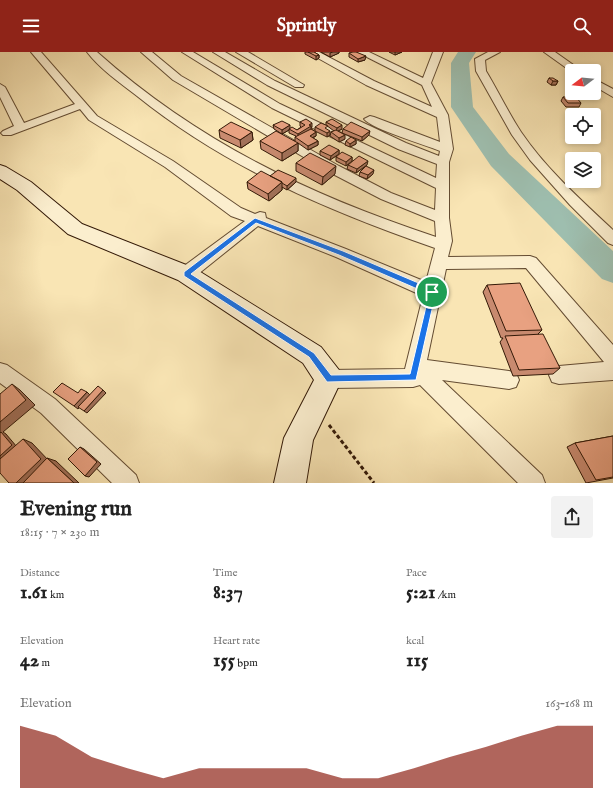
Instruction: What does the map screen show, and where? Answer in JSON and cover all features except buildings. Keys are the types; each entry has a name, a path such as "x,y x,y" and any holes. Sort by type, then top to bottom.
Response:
{"main road":[{"path":"0,171 24,186 75,229 186,274 312,355 329,379 299,438 290,483"}],"street":[{"path":"36,52 93,118 169,164 236,212 258,219 432,292"},
{"path":"92,52 146,98 208,141 274,177 374,222 443,245"},
{"path":"146,52 177,78 334,169 386,196 442,218"},
{"path":"187,52 276,106 343,140 443,186"},
{"path":"218,52 271,83 402,146 445,156"},
{"path":"241,52 292,82 323,96"},
{"path":"312,52 370,83 442,115"},
{"path":"329,379 413,378 443,245 442,218 445,156 442,115 426,83 362,52"},
{"path":"495,52 480,59 482,71 516,132 534,157 575,202 613,239"},
{"path":"549,52 567,64"},
{"path":"426,83 436,53"},
{"path":"601,86 613,94"},
{"path":"0,87 21,128"},
{"path":"8,133 81,104"},
{"path":"364,116 445,156"},
{"path":"186,274 258,219"},
{"path":"439,263 530,262 613,359"},
{"path":"416,367 509,380"},
{"path":"416,367 534,483"},
{"path":"559,375 613,371"},
{"path":"0,372 48,406 128,483"}],"path":[{"path":"315,407 374,483"}],"waterway":[{"path":"467,52 460,63 462,107 500,160 613,270"}],"route":[{"path":"255,220 341,253 432,292 413,378 329,379 312,355 186,274 255,220"}]}
